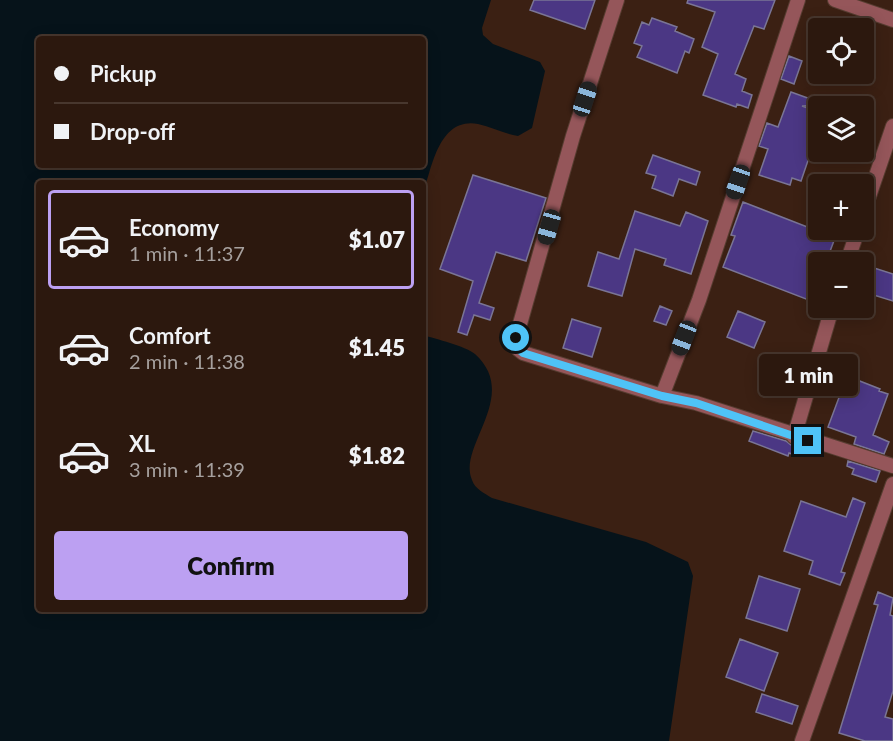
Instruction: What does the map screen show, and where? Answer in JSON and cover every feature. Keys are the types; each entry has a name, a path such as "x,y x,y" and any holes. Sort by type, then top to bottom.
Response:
{"street":[{"path":"617,0 573,136 516,343 523,353 662,396 696,403 794,437 893,466"},
{"path":"662,396 699,300 798,0"},
{"path":"835,0 893,20"},
{"path":"874,182 893,126"},
{"path":"794,437 829,318"},
{"path":"802,741 893,484"}],"shaded area":[{"path":"0,0 491,0 482,28 483,35 493,44 540,62 545,71 532,128 518,136 478,124 465,124 454,128 439,146 426,184 426,180 36,180 36,612 426,612 426,336 470,351 487,370 492,387 490,403 470,467 473,483 478,488 492,498 646,542 688,562 693,576 669,741 0,741"}],"building":[{"path":"534,0 595,0 585,29 530,10"},
{"path":"688,0 775,0 764,29 754,26 735,74 746,79 742,91 752,95 748,108 737,104 736,107 703,95 718,54 702,47 715,12 687,3"},
{"path":"652,18 677,27 675,31 694,39 689,53 685,51 677,73 637,57 642,46 634,43 642,22 649,25"},
{"path":"789,56 802,61 794,84 781,79"},
{"path":"791,92 808,98 808,106 802,106 808,108 808,161 801,181 792,178 790,185 759,175 768,149 759,146 767,123 778,127"},
{"path":"653,155 700,172 696,185 679,179 673,196 652,188 656,176 646,173"},
{"path":"473,175 546,198 526,261 496,252 479,303 494,308 490,320 474,315 467,335 458,332 473,281 440,269"},
{"path":"743,202 808,227 808,240 834,240 830,252 808,252 808,300 723,267 735,236 731,235"},
{"path":"635,211 680,226 686,212 708,221 691,274 664,265 666,259 635,249 622,296 588,286 598,252 619,259"},
{"path":"874,268 893,274 893,301 874,295"},
{"path":"660,306 672,311 666,325 654,321"},
{"path":"738,311 765,322 754,348 727,337"},
{"path":"572,319 601,328 592,357 563,348"},
{"path":"847,376 888,394 873,435 889,442 884,454 854,444 856,437 828,427"},
{"path":"753,431 786,441 791,445 801,446 798,456 789,453 788,456 749,441"},
{"path":"848,461 880,471 876,482 852,474 854,469 847,466"},
{"path":"853,498 865,503 841,572 845,573 840,585 809,574 813,561 784,551 801,501 846,517"},
{"path":"759,576 800,589 787,631 746,618"},
{"path":"878,592 893,598 890,615 893,616 893,691 885,717 893,719 893,741 865,741 839,733 878,605 874,604"},
{"path":"740,639 778,653 764,691 726,677"},
{"path":"762,694 798,706 792,724 756,712"}],"route":[{"path":"516,338 518,349 523,353 662,396 696,403 808,441"}]}
